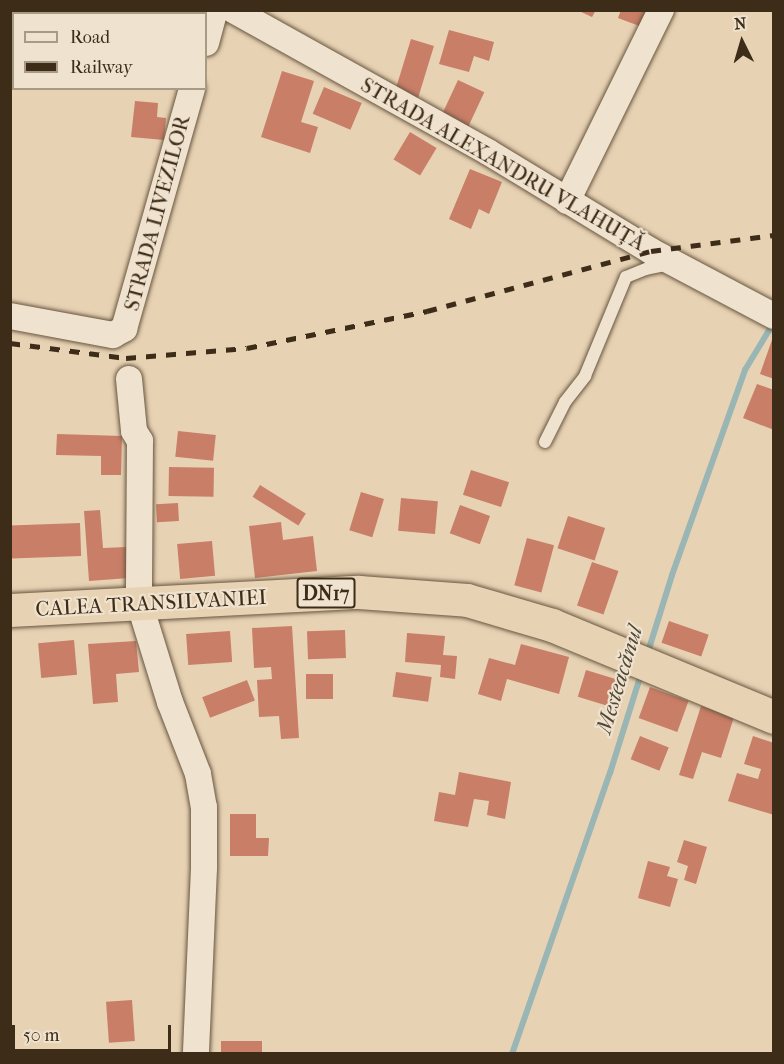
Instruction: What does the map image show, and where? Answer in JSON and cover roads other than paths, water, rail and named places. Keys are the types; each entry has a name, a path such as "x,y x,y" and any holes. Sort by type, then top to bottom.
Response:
{"highway":[{"name":"CALEA TRANSILVANIEI","path":"10,610 359,592 420,594 467,600 552,625 774,717"}],"street":[{"path":"207,39 215,10"},
{"name":"STRADA ALEXANDRU VLAHUȚĂ","path":"233,10 488,152 672,263 768,313"},
{"path":"567,201 661,10"},
{"name":"STRADA LIVEZILOR","path":"10,316 113,335 124,329 131,315 164,182 191,90"},
{"path":"129,379 134,431 140,441 139,602 170,702 198,774 204,807 204,868 196,1053"}],"lane":[{"path":"545,442 565,402 585,376 626,277 646,269 672,263"}],"waterway":[{"name":"Mesteacănul","path":"647,655 672,575 745,370 774,322"},
{"name":"Mesteacănul","path":"512,1054 610,773 641,674"}],"railway":[{"path":"10,343 126,358 247,348 427,311 651,251 774,235"}]}
